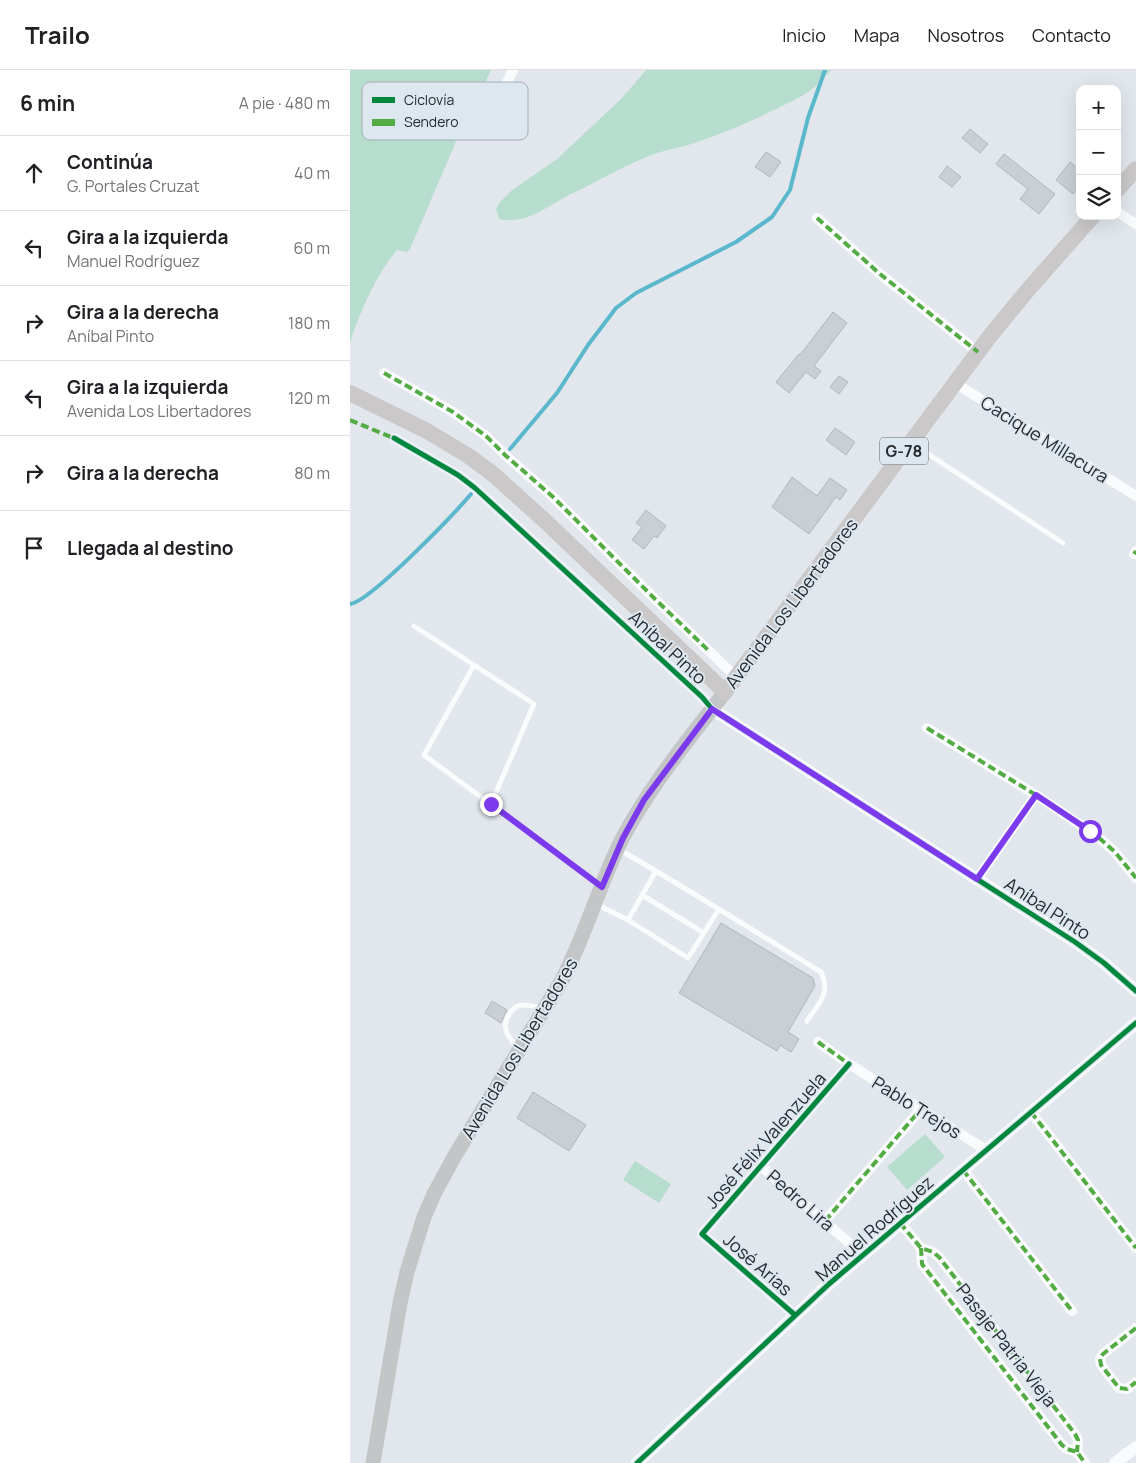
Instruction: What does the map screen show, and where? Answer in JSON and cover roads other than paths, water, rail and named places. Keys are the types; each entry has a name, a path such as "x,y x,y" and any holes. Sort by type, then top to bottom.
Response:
{"main road":[{"path":"1121,186 1136,169"},
{"name":"Avenida Los Libertadores","path":"373,1463 400,1304 407,1272 424,1217 440,1181 546,1009 570,965 618,849 644,800 712,709 719,687 736,677 978,352 1027,291 1089,220"},
{"name":"Aníbal Pinto","path":"350,393 446,442 493,474 545,520 719,687"}],"street":[{"path":"507,82 513,70"},
{"path":"1121,215 1136,224"},
{"path":"817,218 880,274 978,352"},
{"name":"Aníbal Pinto","path":"384,373 453,412 479,430 552,496 736,677"},
{"name":"Cacique Millacura","path":"955,383 1136,496"},
{"name":"Aníbal Pinto","path":"394,438 469,483 702,697 712,709 1090,952 1136,991"},
{"name":"Aníbal Pinto","path":"709,651 719,687"},
{"path":"927,728 1036,795 1098,837 1115,852 1136,878"},
{"path":"977,879 1036,795"},
{"name":"Manuel Rodríguez","path":"637,1463 863,1254 1136,1023"},
{"name":"Pablo Trejos","path":"818,1042 849,1064 986,1150"},
{"name":"José Félix Valenzuela","path":"702,1234 849,1064"},
{"path":"825,1221 921,1110"},
{"path":"1031,1112 1136,1248"},
{"name":"Pedro Lira","path":"761,1166 863,1254"},
{"path":"963,1170 1072,1311"},
{"name":"Pasaje Patria Vieja","path":"900,1223 921,1248 933,1252 940,1257 1077,1437 1077,1452 1085,1463"},
{"name":"José Arias","path":"702,1234 795,1315"},
{"name":"Pasaje Patria Vieja","path":"921,1248 922,1264 925,1268 1062,1445 1067,1449 1077,1452"},
{"path":"1136,1328 1103,1354 1100,1359 1101,1365 1119,1388 1127,1388 1136,1382"},
{"path":"1114,1463 1136,1447"}],"lane":[{"path":"911,442 1063,543"},
{"path":"414,626 534,704 491,804"},
{"path":"474,665 424,755 602,887"},
{"path":"618,849 821,972 825,981 825,992 807,1021"},
{"path":"628,920 656,871"},
{"path":"642,895 704,933"},
{"path":"595,904 628,920 688,958 718,908"},
{"path":"519,1052 505,1031 505,1023 509,1014 515,1008 522,1005 546,1009"}],"waterway":[{"path":"510,449 557,393 588,345 616,308 636,293 736,242 772,217 790,190 808,118 825,70"},
{"path":"350,604 375,589 393,573 431,537 471,494"}]}
